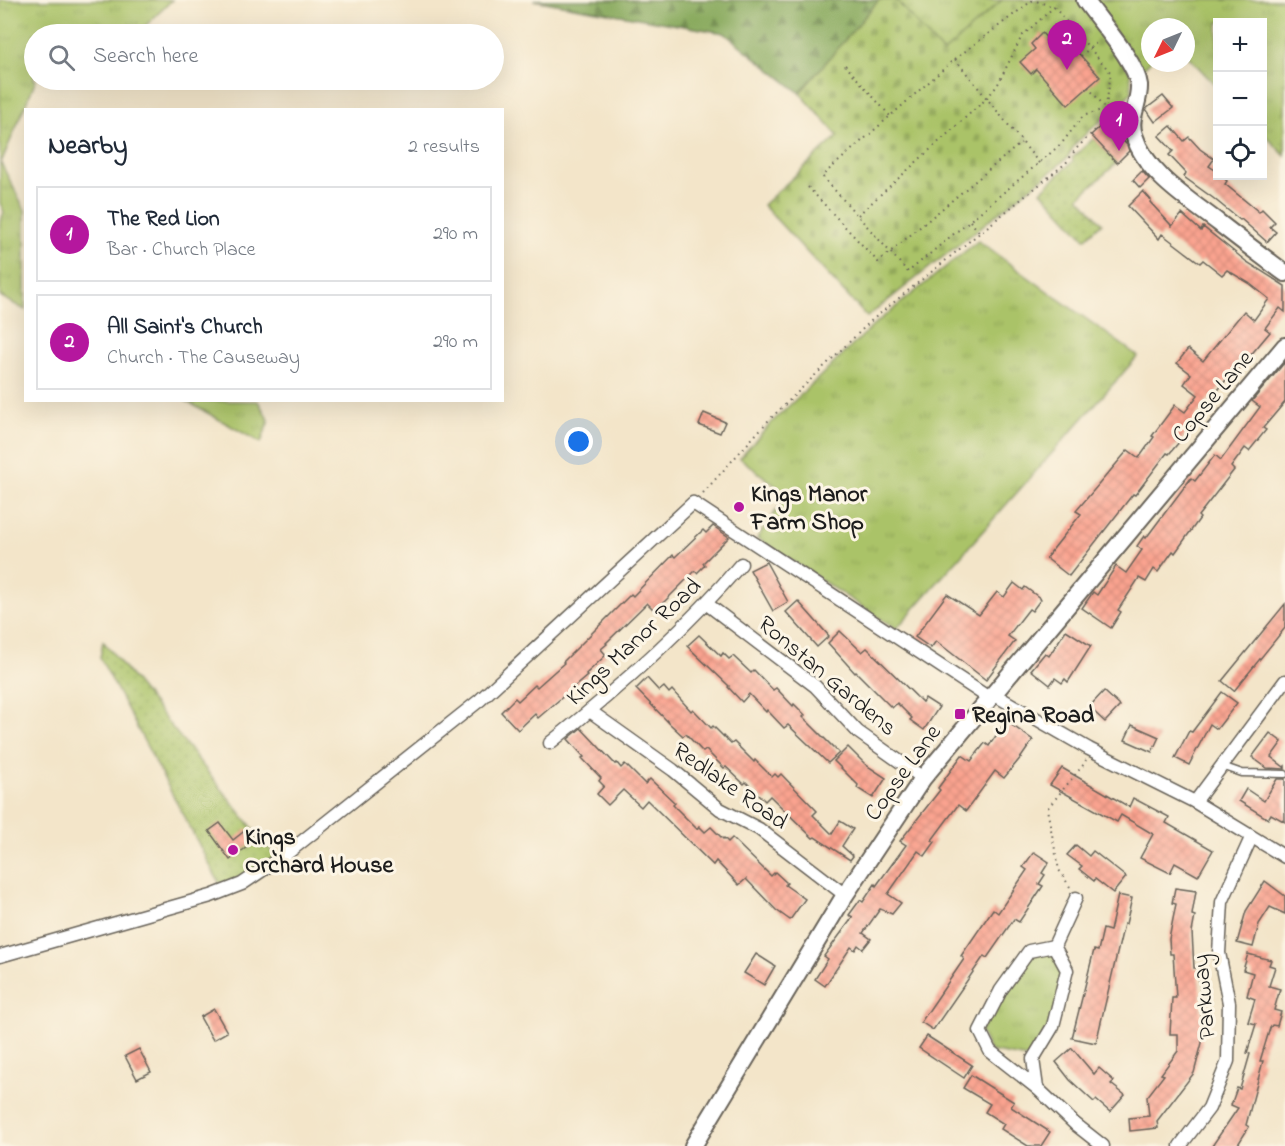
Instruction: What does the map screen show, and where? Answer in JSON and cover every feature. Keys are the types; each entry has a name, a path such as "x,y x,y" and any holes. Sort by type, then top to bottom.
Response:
{"street":[{"path":"1085,0 1132,66 1139,88 1133,114 1133,134 1141,151 1158,172 1185,196 1285,273"},
{"name":"Copse Lane","path":"693,1146 845,895 923,778 1285,346"},
{"path":"0,956 211,896 242,884 285,855 480,700 693,503 991,696 1089,749 1195,802 1285,858"},
{"name":"Kings Manor Road","path":"550,743 590,711 707,604 741,564"},
{"name":"Ronstan Gardens","path":"707,604 815,686 858,732 923,778"},
{"path":"1195,802 1285,681"},
{"name":"Redlake Road","path":"590,711 673,770 720,809 759,829 845,895"},
{"name":"Parkway","path":"1180,1146 1209,1108 1228,1061 1229,1003 1219,953 1221,902 1251,838"},
{"path":"1054,946 1076,898"},
{"path":"1037,1088 1033,1059 1053,1026 1067,970 1054,946"},
{"path":"1054,946 1029,951 1001,990 980,1032 990,1051 1037,1088 1075,1124 1103,1146"}],"lane":[{"path":"1111,114 1133,114"},
{"path":"1221,766 1242,773 1285,774"}],"path":[{"path":"1033,0 1054,7 1111,73 1106,108 1083,116 1062,143 1039,164 908,272 822,176 955,59 1033,0"},
{"path":"858,215 986,99 997,86 1022,36 1054,7"},
{"path":"1081,56 1101,39"},
{"path":"955,59 1039,164"},
{"path":"845,65 891,116"},
{"path":"1088,87 1106,108"},
{"path":"693,503 768,420 872,320 1066,163 1090,133 1111,114"},
{"path":"808,187 878,262 1021,143"},
{"path":"970,221 980,233"},
{"path":"1076,898 1059,870 1047,809 1084,764 1089,749"}],"green space":[{"path":"0,0 172,0 147,24 66,24 62,21 60,24 24,24 24,90 32,90 1,163 24,208 24,309 0,296 0,222 4,212 0,203"},
{"path":"533,0 879,0 800,93 724,33"},
{"path":"879,0 896,0 943,53 1002,0 1079,0 1130,72 1132,92 1075,144 1068,157 1054,169 867,317 763,205 838,136 800,93"},
{"path":"896,0 1002,0 943,54"},
{"path":"1093,0 1285,0 1285,156 1267,137 1267,18 1213,18 1213,83 1195,64 1195,18 1141,18 1141,68"},
{"path":"1094,138 1117,163 1079,197 1102,223 1085,239 1041,191"},
{"path":"978,241 1138,356 896,629 757,538 787,495 740,458 771,423 876,323"},
{"path":"188,402 259,402 269,420 261,443"},
{"path":"103,641 275,856 241,879 221,886 100,658"},
{"path":"1054,946 1067,970 1053,1026 1033,1059 990,1051 980,1031 1029,951"}],"building":[{"path":"1042,33 1053,45 1061,37 1100,77 1068,105 1036,69 1031,74 1020,62 1035,49 1031,44"},
{"path":"1163,96 1173,108 1155,122 1146,109"},
{"path":"1105,122 1127,145 1129,151 1117,163 1091,135"},
{"path":"1171,126 1184,141 1189,137 1213,158 1209,166 1213,169 1213,180 1226,180 1225,184 1259,212 1262,209 1275,222 1270,227 1276,232 1267,242 1241,219 1184,177 1186,173 1169,155 1173,151 1159,136"},
{"path":"1142,171 1149,179 1140,188 1133,180"},
{"path":"1143,191 1172,226 1182,214 1201,231 1203,227 1247,262 1285,286 1285,312 1280,308 1265,328 1270,332 1228,382 1226,380 1212,398 1210,397 1186,434 1169,454 1167,453 1135,495 1133,494 1069,576 1046,558 1081,514 1076,511 1128,450 1139,458 1175,405 1185,412 1198,395 1184,384 1191,374 1177,363 1188,349 1203,361 1244,311 1254,320 1269,299 1249,283 1227,270 1222,275 1203,260 1200,263 1162,234 1159,239 1128,206"},
{"path":"1285,362 1285,402 1263,428 1266,430 1249,451 1245,448 1231,467 1234,470 1198,516 1200,518 1175,553 1173,551 1158,572 1154,569 1146,582 1139,578 1118,610 1121,612 1111,628 1082,608 1093,592 1097,595 1116,566 1126,573 1142,550 1137,546 1144,536 1146,538 1191,478 1195,481 1215,455 1221,460 1260,407 1252,401"},
{"path":"704,413 725,422 720,433 699,425"},
{"path":"713,526 729,537 703,563 705,565 697,573 695,571 655,611 647,603 601,649 606,655 586,674 587,676 538,718 535,714 518,730 501,712 515,698 518,701 535,685 537,687 673,555 675,557 703,530 706,533"},
{"path":"766,562 788,602 773,611 750,570"},
{"path":"1014,583 1023,590 1025,587 1041,599 1032,611 1029,609 1008,636 1015,641 986,680 936,641 931,648 915,637 947,594 979,615 997,592 1004,597"},
{"path":"798,601 829,636 817,647 786,612"},
{"path":"1285,604 1285,628 1234,691 1222,681"},
{"path":"1066,630 1091,646 1068,682 1065,679 1062,683 1055,678 1050,685 1031,670 1045,653 1049,656"},
{"path":"840,631 862,652 867,648 922,702 925,698 939,707 924,730 910,720 912,718 897,703 892,708 855,673 828,643"},
{"path":"699,635 721,656 723,653 729,659 733,656 751,673 754,670 773,690 776,688 805,715 803,717 839,753 828,763 788,725 784,728 749,694 742,702 729,686 687,646"},
{"path":"647,678 659,691 664,687 669,693 672,690 691,711 693,709 731,744 734,742 772,777 775,774 778,777 781,774 817,811 813,815 832,834 840,821 853,829 842,846 853,856 850,860 815,837 813,838 770,796 765,801 746,782 744,784 726,767 724,768 706,750 703,752 686,734 683,736 636,689"},
{"path":"1104,691 1120,706 1105,722 1089,707"},
{"path":"1222,692 1237,703 1217,729 1210,724 1189,765 1175,758 1189,731 1192,732"},
{"path":"1006,721 1033,740 1022,756 1004,778 995,771 966,811 958,805 932,840 935,842 925,856 918,851 888,894 901,903 892,914 880,909 863,933 871,939 863,949 858,945 855,950 851,947 825,986 815,979 828,959 824,956 853,917 849,915 860,900 863,902 906,845 900,841 940,790 938,788 962,755 971,761 985,743 989,746"},
{"path":"1132,725 1159,737 1152,752 1125,740"},
{"path":"581,728 615,764 617,763 621,768 625,764 645,784 650,779 697,829 699,826 705,832 711,827 728,842 732,838 771,876 775,872 787,883 785,885 805,899 790,920 776,910 746,879 739,885 716,861 713,865 647,800 641,807 623,790 608,805 597,794 604,786 599,781 601,778 568,739"},
{"path":"1270,733 1282,742 1271,757 1285,766 1285,769 1267,768 1252,757"},
{"path":"848,747 866,765 886,778 873,798 857,788 858,785 834,761"},
{"path":"1062,768 1129,807 1133,798 1169,817 1166,823 1213,850 1198,876 1175,863 1170,873 1140,858 1153,834 1121,815 1117,822 1050,785"},
{"path":"1277,779 1285,779 1285,822 1271,814 1268,819 1239,801 1246,789 1264,801"},
{"name":"Kings Orchard House","path":"220,823 233,840 247,829 256,840 230,860 209,831"},
{"path":"1076,845 1089,856 1093,851 1126,877 1113,893 1079,869 1082,866 1067,855"},
{"path":"1034,852 1049,862 1042,873 1045,875 1039,884 1043,886 1019,922 1014,919 987,958 984,956 933,1030 921,1022 964,959 961,956 993,909 998,913 1027,870 1023,867"},
{"path":"1265,881 1285,896 1285,914 1270,907 1259,924 1253,947 1237,943 1246,911"},
{"path":"1175,888 1196,891 1192,932 1194,968 1198,968 1201,998 1202,1043 1194,1073 1157,1121 1158,1128 1130,1131 1129,1118 1149,1116 1147,1097 1164,1075 1161,1074 1178,1051 1178,1034 1170,1034 1172,998 1176,998 1173,954 1170,954 1169,939 1176,904 1172,903"},
{"path":"1118,895 1132,898 1096,1043 1072,1038 1094,950 1098,951 1103,929 1110,931"},
{"path":"756,954 775,966 764,985 744,973"},
{"path":"1248,954 1271,960 1269,965 1275,967 1269,986 1280,989 1274,1010 1281,1012 1277,1026 1272,1025 1270,1028 1260,1061 1263,1061 1246,1125 1249,1127 1237,1146 1212,1146 1238,1108 1231,1105 1237,1088 1240,1089 1250,1054 1247,1053 1256,1024 1248,1022 1255,999 1247,996 1253,973 1243,970"},
{"path":"214,1009 227,1032 213,1040 200,1017"},
{"path":"927,1036 972,1065 964,1078 919,1048"},
{"path":"1072,1048 1094,1074 1099,1068 1114,1081 1111,1084 1125,1095 1110,1112 1096,1100 1094,1102 1070,1080 1056,1062"},
{"path":"139,1049 151,1072 137,1079 125,1056"},
{"path":"971,1075 1014,1102 1011,1107 1050,1132 1041,1146 1028,1146 1001,1129 1004,1124 985,1112 990,1104 963,1088"}],"place":[{"name":"All Saint's Church","path":"1067,70"},
{"name":"The Red Lion","path":"1119,151"},
{"name":"Kings Manor Farm Shop","path":"739,507"},
{"name":"Regina Road","path":"960,714"},
{"name":"Kings Orchard House","path":"233,850"}]}
